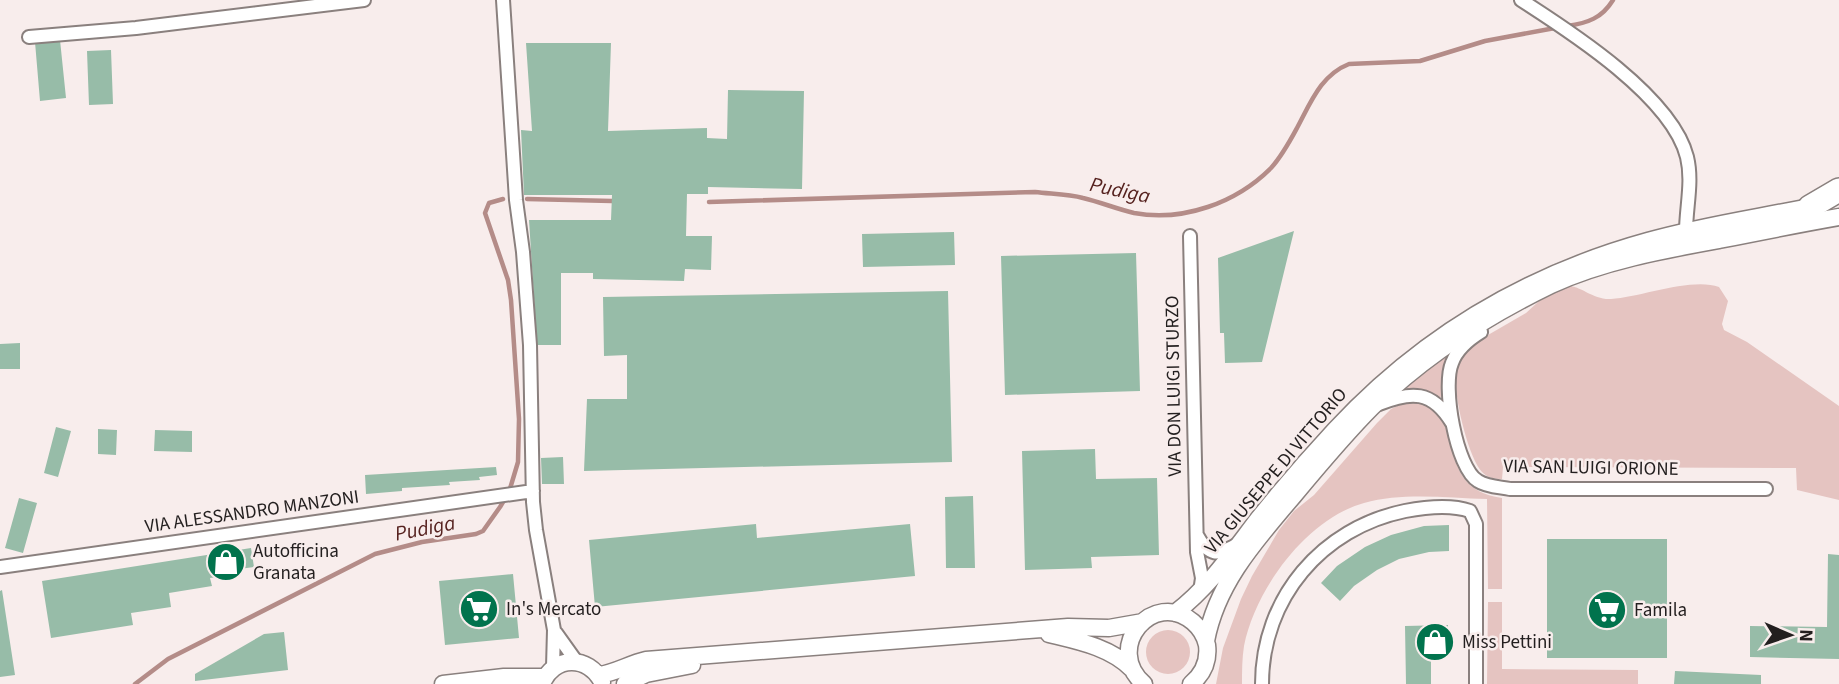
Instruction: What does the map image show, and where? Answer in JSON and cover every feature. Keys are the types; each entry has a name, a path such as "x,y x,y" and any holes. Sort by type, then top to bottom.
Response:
{"highway":[{"path":"1810,207 1839,190"}],"street":[{"path":"29,37 364,0"},
{"path":"503,0 516,200 530,334 536,530 554,629 546,676"},
{"path":"1521,0 1575,35 1607,60 1667,118 1686,155 1690,176 1686,232"},
{"name":"VIA GIUSEPPE DI VITTORIO","path":"1175,613 1199,594 1317,449 1363,399 1442,335 1500,299 1549,275 1612,251 1686,232 1839,201"},
{"name":"VIA GIUSEPPE DI VITTORIO","path":"1194,683 1205,667 1206,641 1218,599 1239,564 1326,456 1372,407 1447,346 1552,285 1638,257 1839,217"},
{"name":"VIA DON LUIGI STURZO","path":"1190,236 1197,552 1202,578 1199,594"},
{"name":"VIA SAN LUIGI ORIONE","path":"1534,295 1524,307 1473,337 1458,352 1450,368 1454,426 1462,458 1468,471 1478,481 1510,489 1766,489"},
{"name":"VIA SAN LUIGI ORIONE","path":"1372,407 1399,396 1421,396 1439,406 1454,426"},
{"name":"VIA ALESSANDRO MANZONI","path":"0,567 533,491"},
{"path":"1262,684 1264,649 1278,610 1297,578 1338,538 1368,522 1398,513 1430,508 1467,510 1472,513 1476,524 1476,684"},
{"path":"1197,534 1206,548 1216,553 1240,542"},
{"path":"443,684 504,677 546,676 560,664 576,661 584,664 601,679 646,660 1068,627 1109,628 1143,622 1161,613 1175,613 1191,620 1203,633 1206,641"},
{"path":"1132,668 1129,643 1143,622"},
{"path":"554,629 576,661"},
{"path":"1036,631 1116,655 1132,668 1144,684"},
{"path":"625,684 646,674 679,667 806,649"}],"shaded area":[{"path":"1695,284 1719,287 1728,301 1722,324 1724,330 1747,342 1839,406 1839,500 1797,490 1796,468 1503,467 1502,479 1484,474 1471,453 1462,423 1455,380 1458,363 1469,346 1526,313 1549,292 1565,285 1605,299"},
{"path":"1447,355 1443,397 1407,389 1406,386"},
{"path":"1405,402 1426,405 1439,414 1464,478 1479,491 1502,498 1502,589 1488,589 1487,499 1410,497 1364,503 1343,511 1322,524 1286,560 1259,602 1250,624 1243,651 1242,684 1216,684 1223,648 1241,599 1279,530 1294,511 1314,495 1377,423 1391,409"},
{"path":"1488,602 1502,602 1502,669 1638,670 1638,684 1487,684"},
{"path":"1168,630 1177,631 1184,636 1189,643 1189,661 1184,668 1177,673 1168,674 1159,673 1152,668 1147,661 1146,652 1147,643 1152,636 1159,631"}],"building":[{"path":"60,40 66,98 40,101 35,42"},
{"path":"526,43 611,43 608,131 707,128 707,138 727,139 728,90 804,91 802,189 708,187 708,194 687,194 686,236 712,236 711,270 685,269 684,281 593,279 593,273 561,273 561,345 537,345 529,220 611,220 612,195 524,195 521,130 532,131"},
{"path":"111,50 113,104 89,105 87,51"},
{"path":"1294,231 1262,362 1225,363 1224,333 1220,333 1218,258"},
{"path":"954,232 955,265 863,267 862,234"},
{"path":"1136,253 1140,391 1005,395 1001,256"},
{"path":"948,291 952,462 584,471 587,399 627,399 627,355 604,356 603,297"},
{"path":"20,343 20,369 0,369 0,344"},
{"path":"56,427 71,431 58,477 44,473"},
{"path":"98,429 117,430 116,455 98,454"},
{"path":"155,430 192,431 192,452 154,451"},
{"path":"1095,449 1096,479 1157,478 1159,555 1091,557 1092,568 1025,570 1022,451"},
{"path":"563,457 564,484 542,484 541,458"},
{"path":"496,467 497,475 479,477 480,480 366,494 365,475"},
{"path":"973,496 975,568 946,568 945,497"},
{"path":"19,498 37,503 23,553 5,548"},
{"path":"756,524 757,538 910,524 915,576 595,607 589,540"},
{"path":"1449,525 1449,551 1429,552 1399,559 1354,586 1340,601 1321,583 1337,566 1365,547 1391,535 1424,526"},
{"name":"Famila","path":"1547,539 1667,539 1667,658 1547,658"},
{"path":"251,548 254,567 232,570 233,575 210,578 212,586 169,593 171,607 131,613 133,625 51,638 42,581"},
{"path":"1828,554 1839,555 1839,659 1750,657 1750,626 1827,627"},
{"name":"In's Mercato","path":"513,574 519,638 445,645 439,581"},
{"path":"2,590 15,675 0,677 0,591"},
{"path":"1448,625 1448,651 1431,651 1431,684 1406,684 1405,626"},
{"path":"284,632 288,670 195,681 195,674 264,634"},
{"path":"1675,671 1761,675 1761,684 1674,684"}],"waterway":[{"name":"Pudiga","path":"1567,26 1594,19 1613,0"},
{"name":"Pudiga","path":"709,202 1035,192 1077,197 1134,213 1171,215 1190,212 1208,207 1242,191 1271,168 1286,148 1318,90 1339,69 1349,64 1420,61 1485,41 1555,28"},
{"name":"Pudiga","path":"135,684 168,659 375,554 483,531 509,492 518,462 519,419 511,300 508,280 485,213 489,203 503,199"},
{"name":"Pudiga","path":"527,199 612,201"}],"place":[{"name":"Autofficina Granata","path":"226,562"},
{"name":"In's Mercato","path":"479,609"},
{"name":"Famila","path":"1607,610"},
{"name":"Miss Pettini","path":"1435,642"}]}
